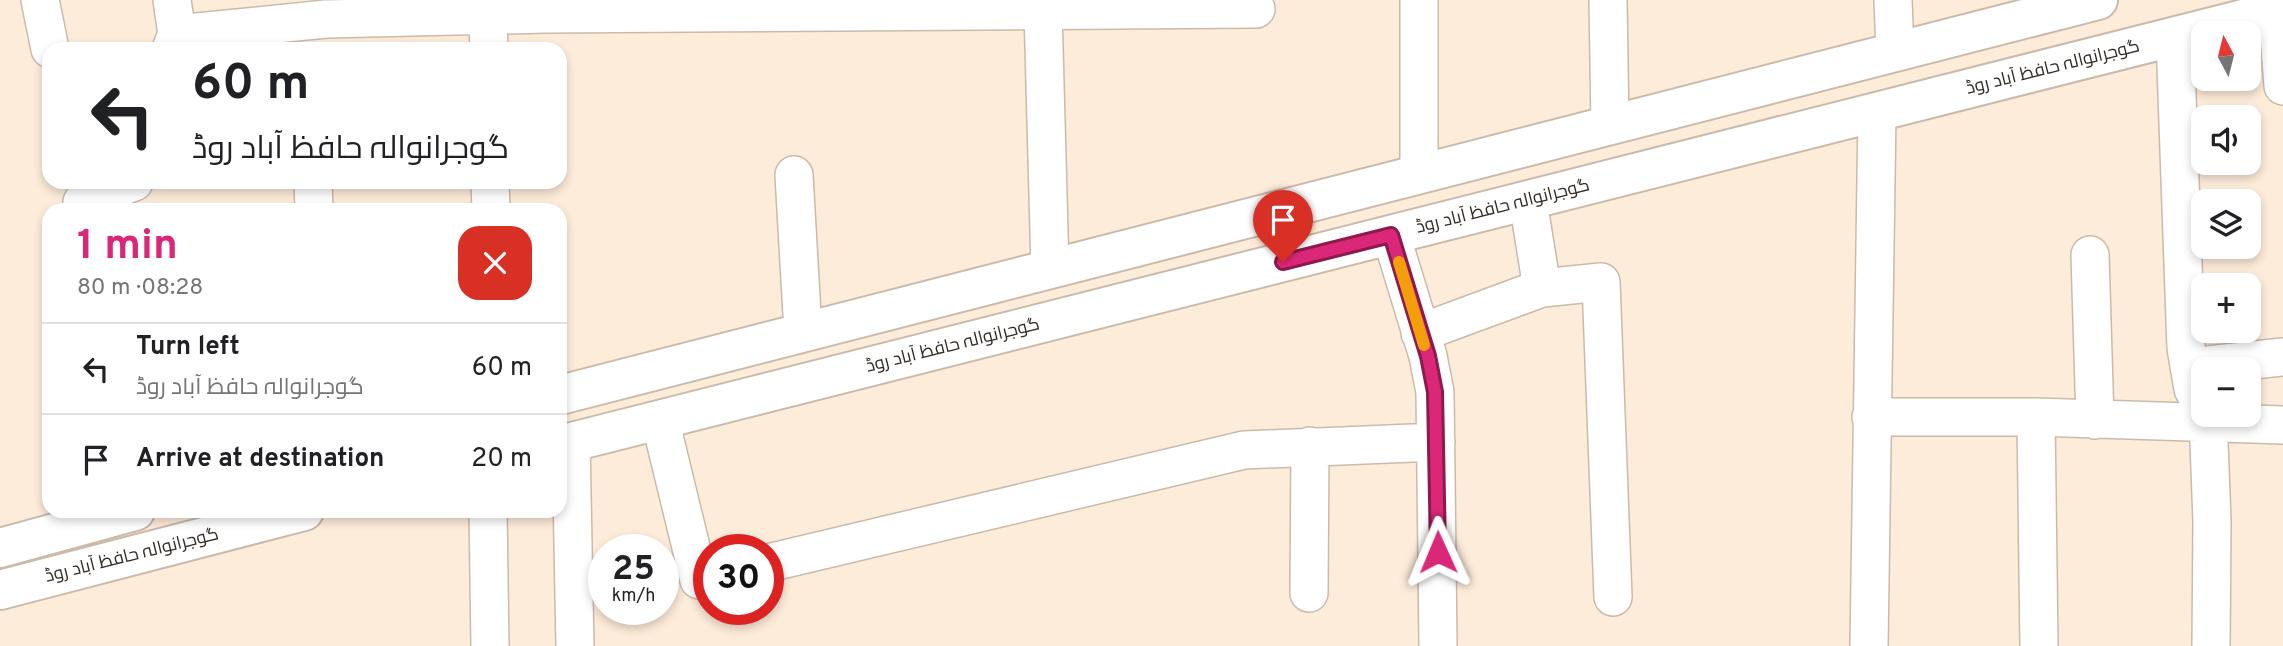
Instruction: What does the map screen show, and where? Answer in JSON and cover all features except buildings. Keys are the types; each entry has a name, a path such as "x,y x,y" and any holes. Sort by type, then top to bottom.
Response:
{"main road":[{"path":"567,393 1895,52 2023,10 2094,1"},
{"name":"گوجرانوالہ حافظ آباد روڈ","path":"567,443 2280,10"},
{"path":"0,548 109,518"},
{"name":"گوجرانوالہ حافظ آباد روڈ","path":"0,590 277,518"}],"street":[{"path":"40,0 49,42"},
{"path":"1419,0 1419,174"},
{"path":"1608,0 1610,125"},
{"path":"1893,0 1895,52"},
{"path":"173,28 340,9 488,21 1043,10 1256,9"},
{"path":"1043,10 1050,269"},
{"path":"2280,10 2283,86"},
{"path":"2175,38 2191,378"},
{"path":"1869,646 1877,113"},
{"path":"794,175 803,332"},
{"path":"81,198 111,189"},
{"path":"1528,201 1542,288"},
{"path":"1391,235 1435,392 1438,646"},
{"path":"2090,255 2095,419"},
{"path":"1420,333 1542,288 1601,282 1614,597"},
{"path":"2189,367 2283,357"},
{"path":"1871,417 2095,419 2191,416"},
{"path":"2036,417 2039,646"},
{"path":"660,420 693,555"},
{"path":"2261,422 2283,425"},
{"path":"2207,427 2211,646"},
{"path":"784,559 1244,450 1436,442"},
{"path":"1309,593 1310,446"},
{"path":"567,466 575,646"},
{"path":"488,518 490,646"}],"slow traffic":[{"path":"1399,262 1424,345"}],"route":[{"path":"1283,262 1391,235 1428,356 1435,392 1438,552"}]}
